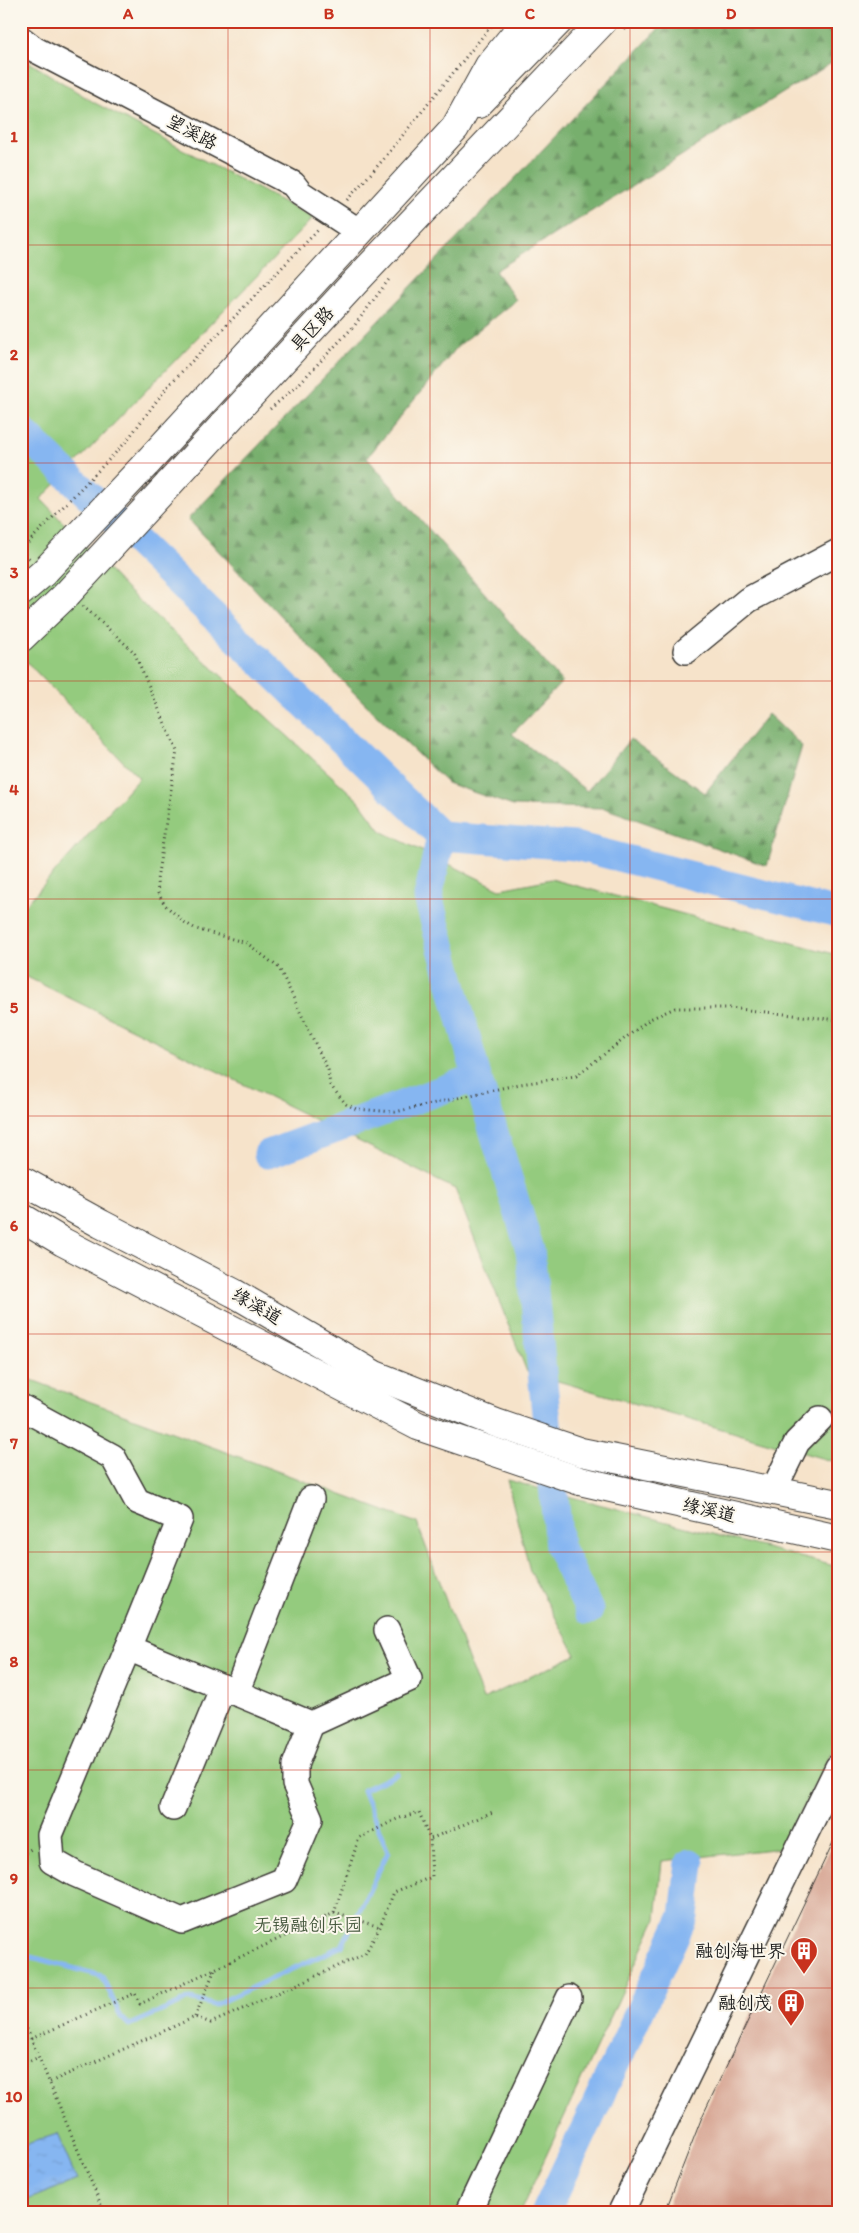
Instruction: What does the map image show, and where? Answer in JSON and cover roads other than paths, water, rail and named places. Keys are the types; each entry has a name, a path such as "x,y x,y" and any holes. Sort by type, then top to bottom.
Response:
{"main road":[{"name":"具区路","path":"21,592 39,568 146,464 358,231 455,128 489,66 526,21"},
{"path":"455,128 559,21"},
{"name":"具区路","path":"21,638 72,598 168,485 356,280 603,21"},
{"name":"缘溪道","path":"21,1180 101,1224 234,1292 374,1375 496,1423 581,1452 838,1504"},
{"name":"缘溪道","path":"21,1217 63,1242 418,1426 580,1481 838,1539"}],"street":[{"name":"望溪路","path":"21,39 34,49 293,184 300,193 358,231"},
{"path":"686,651 748,600 838,552"},
{"path":"21,1407 113,1457 138,1500 180,1519 50,1835 52,1861 75,1874 182,1921 284,1880 310,1819 295,1784 295,1765 311,1724 409,1679 387,1630"},
{"path":"773,1491 797,1442 820,1419"},
{"path":"173,1808 229,1690 311,1499"},
{"path":"128,1648 311,1724"},
{"path":"621,2212 838,1767"},
{"path":"468,2212 569,1998"}],"water":[{"path":"57,2134 77,2180 22,2202 21,2205 21,2146"}],"waterway":[{"path":"21,430 441,836"},
{"path":"589,1610 559,1546 530,1250 477,1077 428,897 441,836 575,846 838,913"},
{"path":"268,1154 477,1077"},
{"path":"21,1958 28,1956 102,1976 121,2017 129,2025 190,1999 214,2005 342,1946 388,1852 363,1790 397,1774"},
{"path":"546,2212 684,1916 690,1863"}],"place":[{"name":"融创海世界","path":"804,1975"},
{"name":"融创茂","path":"791,2027"}],"park label":[{"name":"无锡融创乐园","path":"308,1925"}]}
